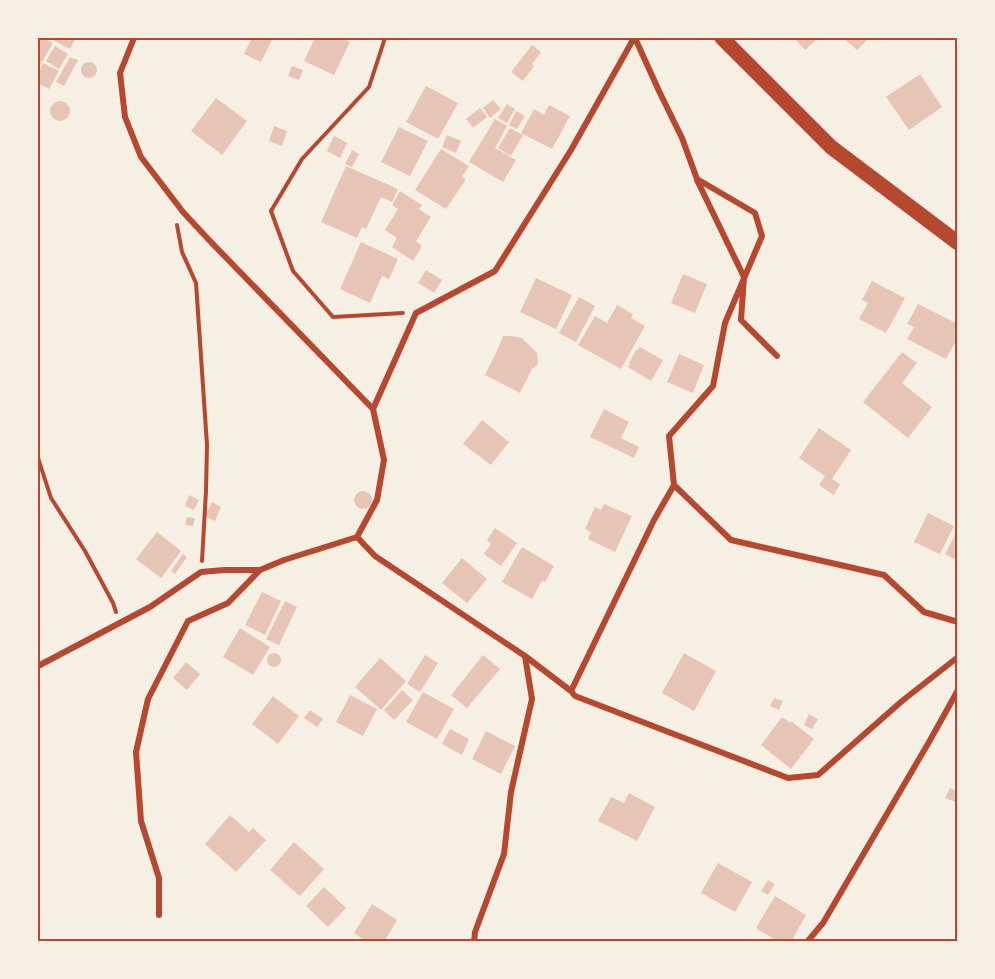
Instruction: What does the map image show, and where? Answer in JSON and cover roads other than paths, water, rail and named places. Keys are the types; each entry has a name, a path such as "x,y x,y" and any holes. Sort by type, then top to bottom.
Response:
{"main road":[{"path":"722,38 831,147 957,243"}],"street":[{"path":"38,666 150,607 201,572 260,570 357,537 377,500 384,460 373,409 183,212 141,157 125,117 120,73 134,38"},
{"path":"373,409 416,313 495,271 571,150 634,38"},
{"path":"634,38 744,277 741,320 777,356"},
{"path":"571,691 654,520 674,485 669,436 712,386 725,323 762,236 755,213 697,179"},
{"path":"674,485 731,540 884,575 924,612 957,622"},
{"path":"357,537 375,556 525,656 571,691 574,696 788,778 818,775 902,701 957,657"},
{"path":"159,915 159,878 141,821 136,752 148,699 188,621 228,603 260,570"},
{"path":"474,942 475,932 504,854 511,792 532,699 525,656"},
{"path":"807,942 823,923 957,690"}]}
